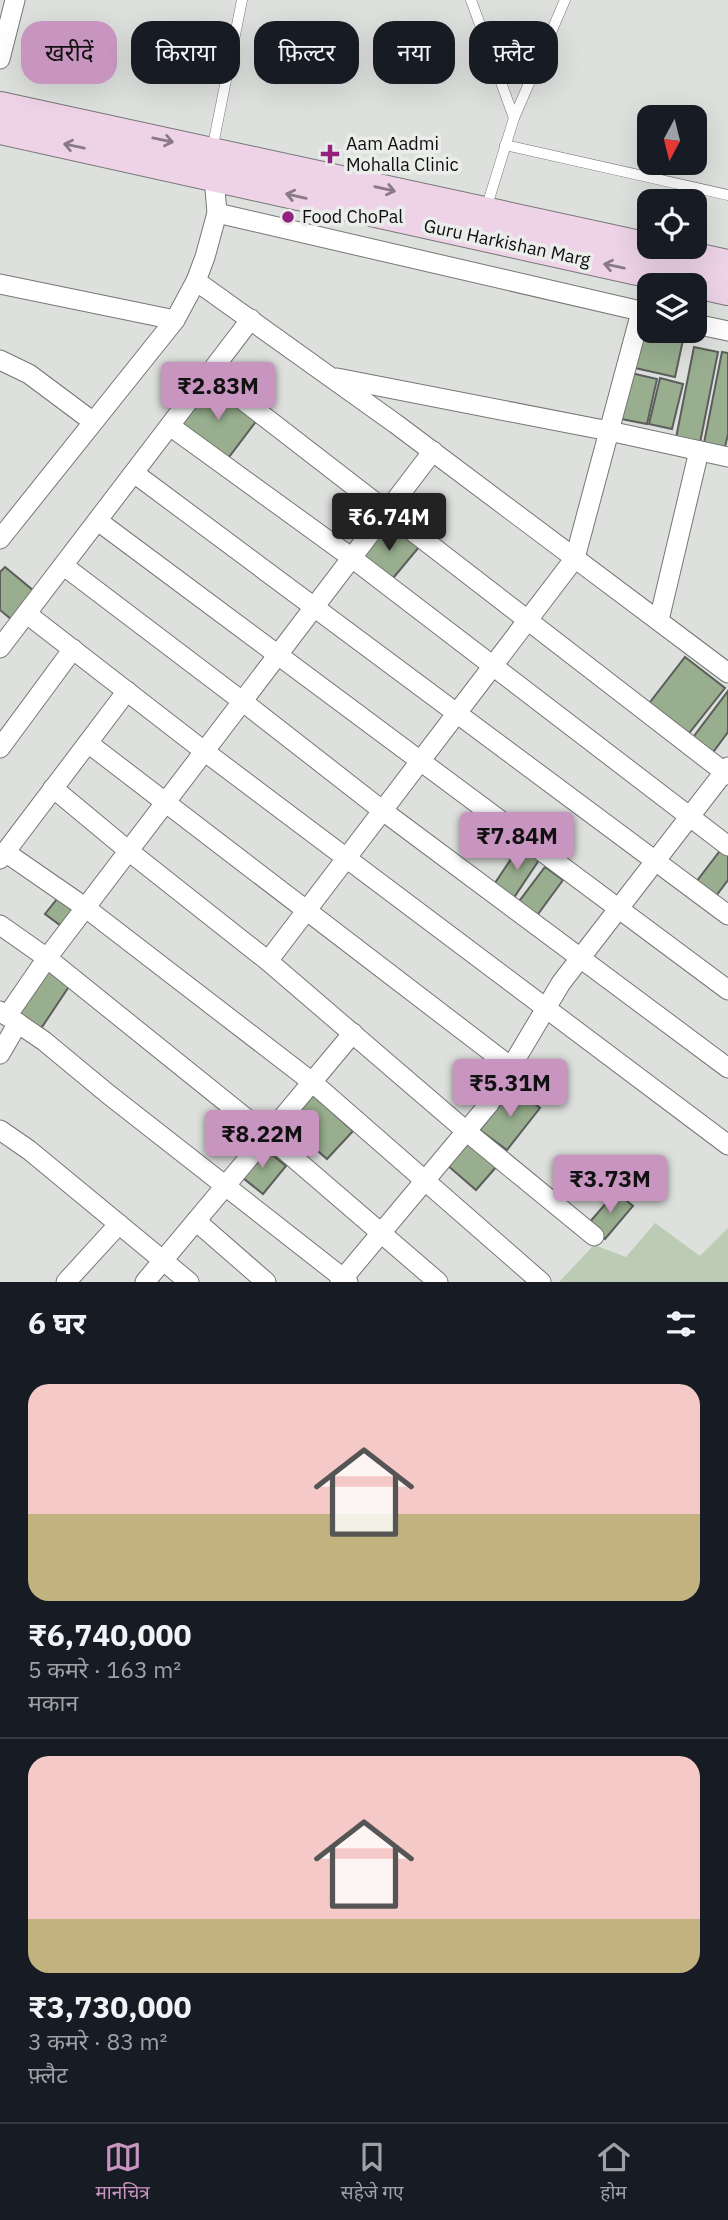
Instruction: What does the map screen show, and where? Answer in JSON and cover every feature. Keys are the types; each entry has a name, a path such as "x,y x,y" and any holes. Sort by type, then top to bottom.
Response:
{"main road":[{"name":"Guru Harkishan Marg","path":"0,106 213,164 728,291"},
{"name":"Guru Harkishan Marg","path":"0,130 485,212 728,264"}],"street":[{"path":"0,53 15,0"},
{"path":"0,539 175,320 196,281 217,213 213,164"},
{"path":"217,213 637,311"},
{"path":"196,281 433,451 728,673"},
{"path":"0,284 175,320"},
{"path":"0,648 251,318"},
{"path":"707,327 728,331"},
{"path":"268,961 575,558 637,339"},
{"path":"0,360 29,374 92,421"},
{"path":"8,1017 44,1041 344,1281 489,1104 561,983 727,771 209,374"},
{"path":"330,376 728,457"},
{"path":"170,426 352,558 728,846"},
{"path":"0,1054 8,1017 47,958 433,451"},
{"path":"659,620 699,451"},
{"path":"134,473 728,915"},
{"path":"98,521 728,990"},
{"path":"64,566 383,811 728,1068"},
{"path":"27,614 204,751 728,1145"},
{"path":"0,748 73,649"},
{"path":"127,691 2,856 86,908 312,1082 541,1282"},
{"path":"88,743 511,1067"},
{"path":"53,788 268,961 594,1236"},
{"path":"0,925 47,958 267,1135 438,1282"},
{"path":"145,1282 353,1033"},
{"path":"0,1130 29,1150 189,1282"},
{"path":"196,1221 266,1282"},
{"path":"66,1282 119,1224"}],"lane":[{"path":"213,164 242,0"},
{"path":"471,0 514,118"},
{"path":"485,212 514,118 565,0"},
{"path":"505,145 728,195"}],"green space":[{"path":"655,1223 700,1256 728,1228 728,1282 559,1282 594,1245 626,1257"}],"building":[{"path":"640,343 682,343 675,377 635,368"},
{"path":"694,347 718,352 699,448 675,443"},
{"path":"722,352 728,353 728,434 725,447 704,443"},
{"path":"631,373 657,379 647,424 621,419"},
{"path":"660,378 683,384 672,429 649,424"},
{"path":"209,384 257,420 226,461 179,425"},
{"path":"390,522 419,547 389,583 359,559"},
{"path":"5,567 40,596 17,624 0,610 0,572"},
{"path":"685,657 725,688 686,737 647,706"},
{"path":"728,691 728,732 711,755 691,740"},
{"path":"523,841 543,854 511,902 491,889"},
{"path":"722,848 728,852 728,880 713,900 693,886"},
{"path":"545,867 563,880 533,921 514,908"},
{"path":"61,894 80,908 64,928 45,914"},
{"path":"48,965 72,982 38,1033 14,1017"},
{"path":"514,1087 540,1108 507,1150 480,1130"},
{"path":"313,1095 353,1131 327,1159 287,1124"},
{"path":"468,1141 497,1166 476,1190 447,1165"},
{"path":"261,1146 286,1166 263,1194 238,1174"},
{"path":"616,1192 633,1206 605,1239 588,1224"}],"place":[{"name":"Aam Aadmi Mohalla Clinic","path":"330,154"},
{"name":"Food ChoPal","path":"288,217"}]}
